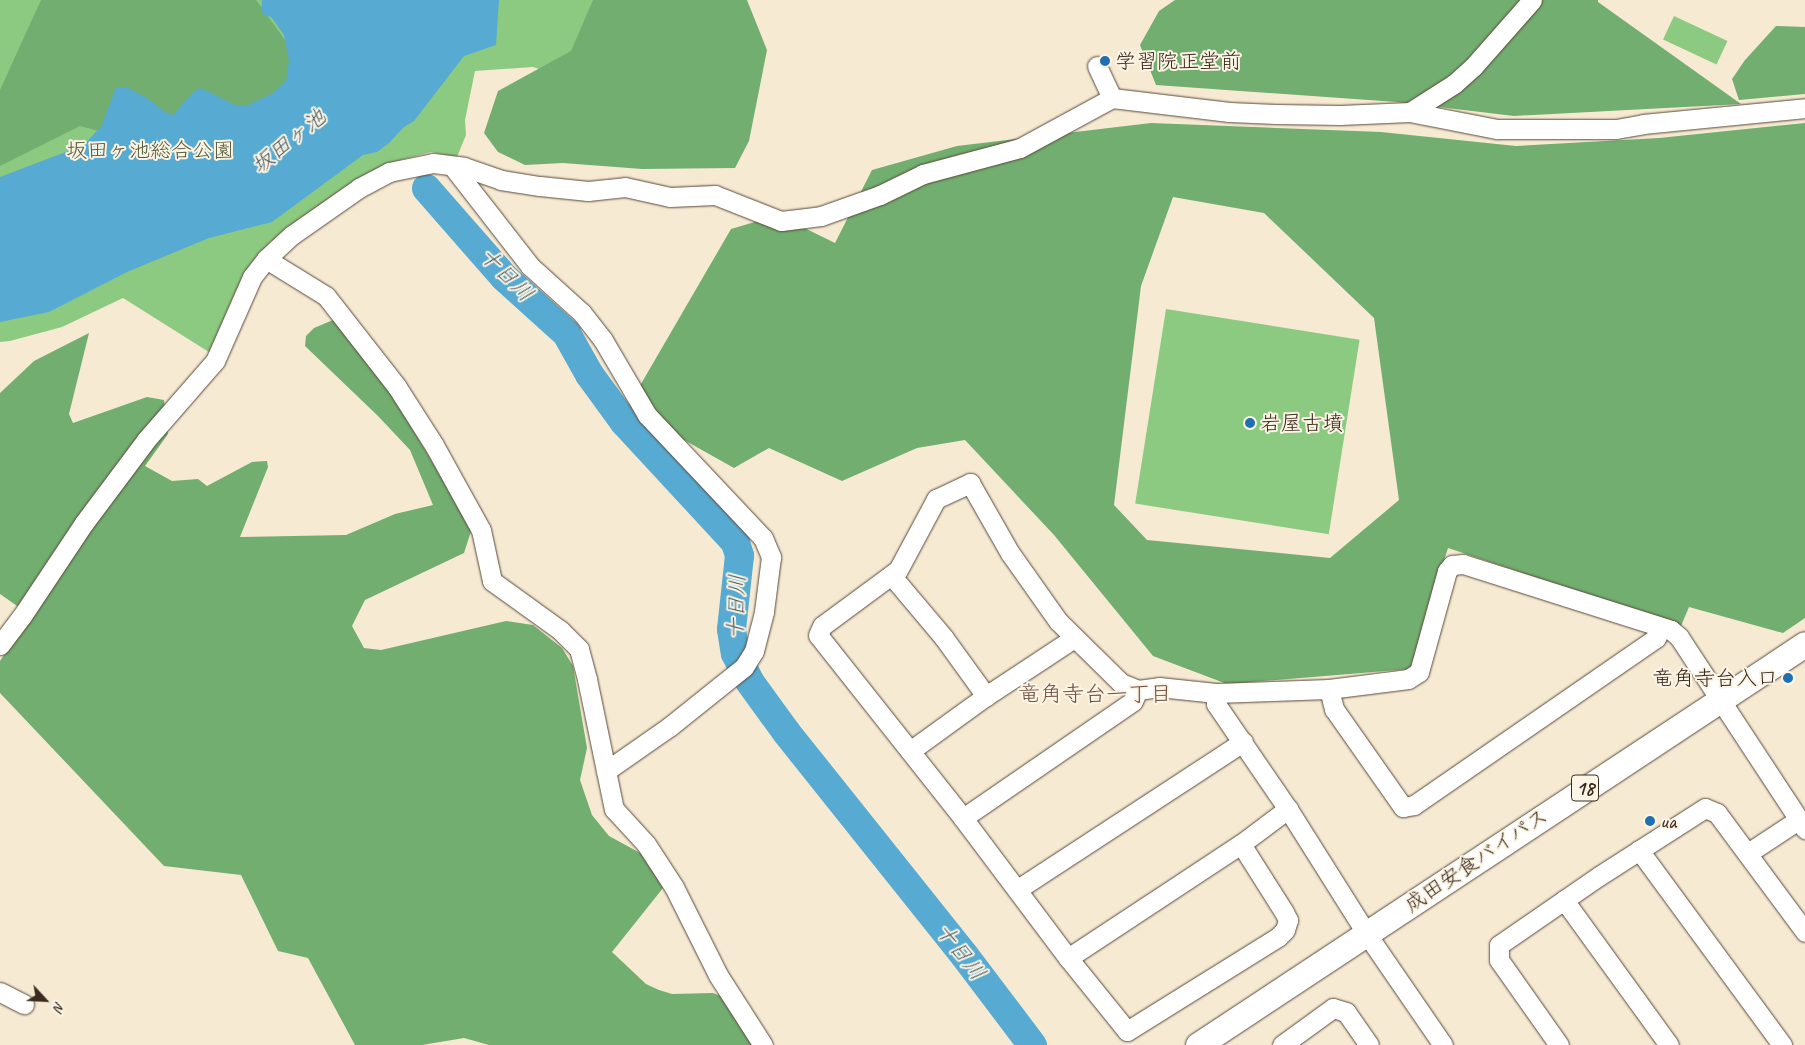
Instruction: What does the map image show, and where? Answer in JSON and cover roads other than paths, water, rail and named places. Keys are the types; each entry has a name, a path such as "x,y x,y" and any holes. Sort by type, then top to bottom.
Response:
{"main road":[{"name":"成田安食バイパス","path":"1198,1045 1555,807 1720,702 1805,644"}],"street":[{"path":"1410,112 1454,84 1473,67 1532,0"},
{"path":"1097,66 1112,98"},
{"path":"0,645 22,616 84,523 146,440 215,361 252,277 266,259 284,241 307,224 359,188 389,172 433,163 464,167 501,180 540,186 588,191 626,187 670,197 715,195 781,221 821,216 880,195 923,174 1020,148 1112,98 1229,112 1340,116 1410,112 1497,129 1616,129 1652,123 1805,108"},
{"path":"453,167 530,266 582,313 603,340 648,415 763,538 772,557 764,612 756,644 744,667 669,728 606,771"},
{"path":"266,259 326,296 397,387 434,445 481,530 492,582 560,630 579,649 588,680 614,808 646,844 674,887 718,975 764,1045"},
{"path":"1241,844 1288,920 1285,930 1278,937 1127,1031 1068,958 963,818 818,635 822,626 898,570 936,499 970,483 1010,553 1058,621 1121,683 1138,690 1159,687 1216,693 1329,689 1397,682 1408,679 1418,672 1447,571 1452,565 1463,564 1671,630 1679,637 1802,824 1748,853"},
{"path":"891,574 944,638 986,696"},
{"path":"1329,689 1334,709 1403,807 1414,805 1656,638 1661,628"},
{"path":"910,751 986,696 1074,638"},
{"path":"963,818 1133,701 1138,690"},
{"path":"1216,693 1216,704 1288,809 1366,933 1443,1045"},
{"path":"1018,889 1242,742"},
{"path":"1559,1045 1499,960 1500,945 1564,900 1705,808 1717,813 1805,932"},
{"path":"1068,958 1241,844 1288,809"},
{"path":"1639,850 1782,1045"},
{"path":"1564,900 1670,1045"},
{"path":"0,992 24,1004"},
{"path":"1282,1045 1334,1008 1346,1012 1369,1045"}],"water":[{"name":"坂田ヶ池","path":"262,0 499,0 496,45 464,56 414,121 404,127 389,143 377,152 363,155 272,222 209,238 127,272 49,312 0,322 0,177 84,145 102,125 116,87 126,87 147,98 165,112 173,115 192,93 201,88 237,106 248,105 273,93 286,81 289,61 284,35 272,18 261,13"}],"waterway":[{"name":"十日川","path":"426,188 504,277 566,333 589,374 624,422 735,542 739,555 731,629 735,653 749,681 786,732 964,955 1032,1045"}],"place":[{"name":"学習院正堂前","path":"1105,61"},
{"name":"岩屋古墳","path":"1250,423"},
{"name":"竜角寺台入口","path":"1788,678"},
{"name":"ua","path":"1650,821"}],"district":[{"name":"竜角寺台一丁目","path":"1095,695"}],"park label":[{"name":"坂田ヶ池総合公園","path":"150,150"}]}
